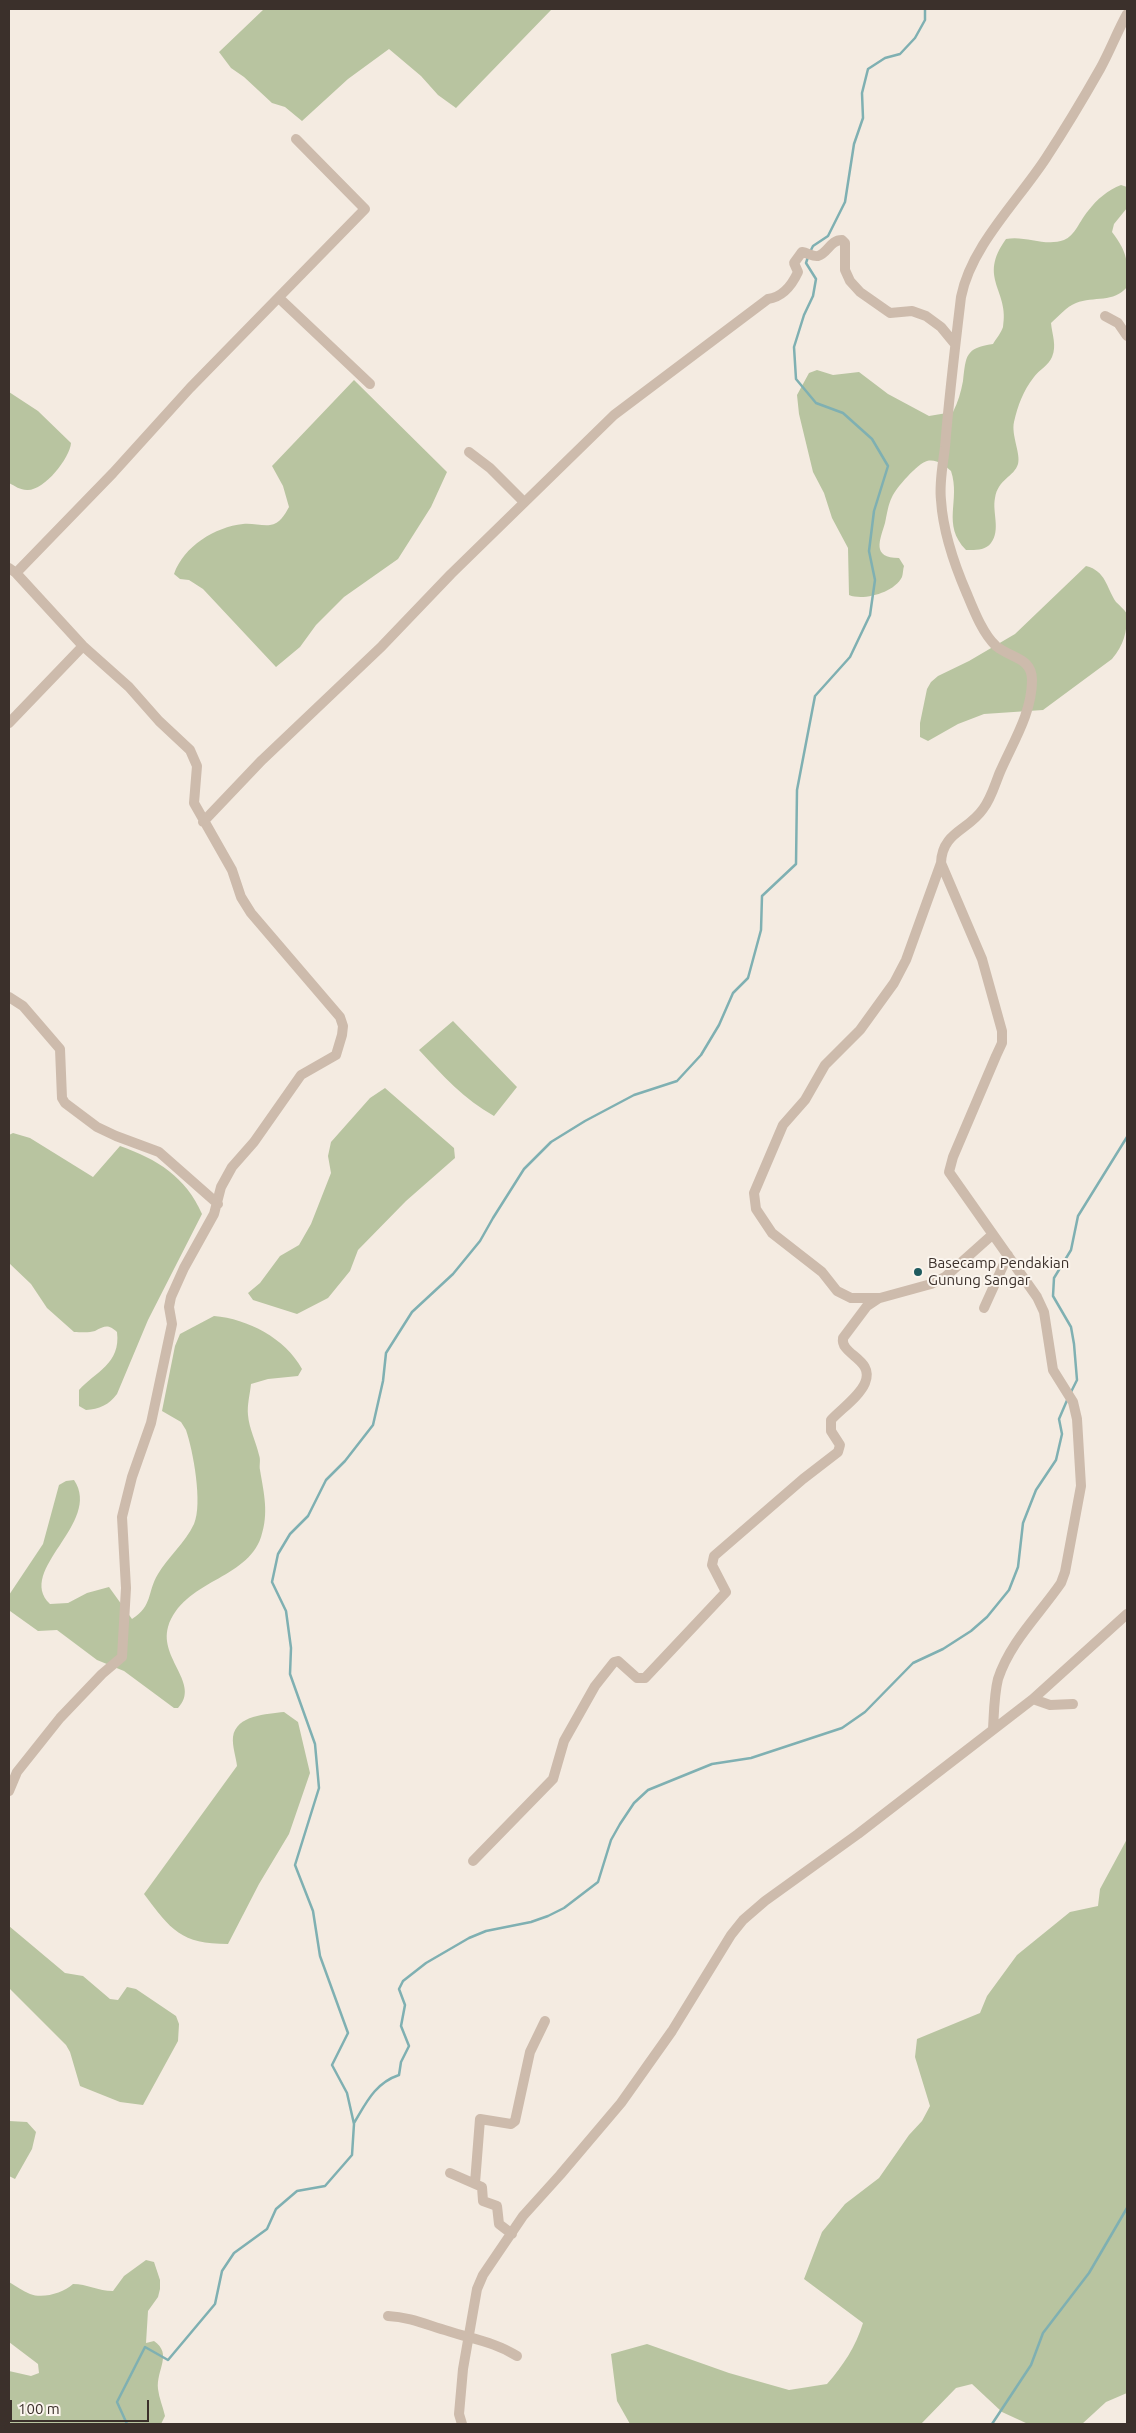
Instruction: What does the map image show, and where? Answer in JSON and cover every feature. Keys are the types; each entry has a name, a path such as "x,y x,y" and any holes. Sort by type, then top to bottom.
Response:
{"street":[{"path":"992,1235 945,1277 931,1284 880,1298 851,1298 837,1291 822,1272 772,1233 756,1209 754,1193 783,1125 805,1100 825,1065 872,1014 900,972 941,863 941,852 948,841 980,813 987,804 1023,725 1030,701 1032,679 1028,664 998,647 989,636 967,593 946,537 940,498 961,297 968,270 1071,119 1100,69 1127,14"},
{"path":"9,1791 17,1772 60,1718 102,1674 118,1661 124,1652 126,1588 122,1517 126,1495 151,1423 172,1324 169,1307 171,1297 184,1268 214,1214 221,1187 232,1168 254,1142 301,1075 336,1054 343,1026 340,1017 326,998 275,943 241,897 232,870 203,822 193,800 197,766 190,750 159,722 129,687 83,646 12,570 113,473 190,388 365,209 296,139"},
{"path":"203,822 262,760 382,646 524,502 614,415 768,299 776,298 789,288 798,272 794,263 799,256 809,254 821,255 834,242 842,240 844,243 845,270 850,281 860,292 890,313 912,311 926,316 941,327 955,344"},
{"path":"279,298 370,384"},
{"path":"1105,316 1118,323 1126,333"},
{"path":"469,452 490,468 524,502"},
{"path":"9,723 83,646"},
{"path":"941,863 982,959 1001,1021 1002,1043 948,1169 950,1177 1008,1255 1033,1291 1044,1312 1053,1370 1073,1402 1077,1419 1081,1486 1061,1583 1016,1642 1005,1660 998,1682 993,1729"},
{"path":"9,997 23,1006 60,1049 62,1098 65,1103 110,1133 159,1152 218,1204"},
{"path":"984,1308 987,1297 1008,1255"},
{"path":"473,1861 553,1779 564,1742 595,1686 614,1662 618,1661 638,1680 644,1678 726,1592 712,1564 712,1559 803,1479 838,1452 840,1445 831,1432 831,1420 860,1390 865,1382 866,1375 862,1362 844,1347 843,1338 867,1306 880,1298"},
{"path":"462,2424 459,2414 463,2369 477,2289 483,2275 534,2202 560,2176 621,2102 672,2031 731,1935 765,1901 858,1834 1034,1699 1127,1614"},
{"path":"1034,1699 1050,1704 1073,1704"},
{"path":"475,2183 480,2119 511,2124 515,2121 530,2052 544,2021"},
{"path":"450,2173 475,2183 483,2189 483,2201 497,2206 499,2224 512,2234"},
{"path":"388,2316 414,2320 470,2336 497,2345 517,2356"}],"green space":[{"path":"264,9 552,9 456,108 438,95 421,76 389,49 348,79 302,121 285,107 272,103 244,77 231,68 219,52"},
{"path":"1121,185 1127,187 1127,208 1114,224 1112,232 1122,247 1126,258 1127,287 1122,292 1110,297 1076,303 1066,309 1051,323 1054,344 1052,357 1049,363 1030,382 1017,410 1013,427 1019,460 1013,472 999,486 994,503 996,527 991,543 983,549 966,550 959,540 953,521 954,492 951,471 937,462 927,461 913,471 894,493 880,542 881,551 884,555 899,558 904,566 902,577 898,583 878,594 862,597 849,595 848,548 832,518 824,493 813,472 799,414 797,395 809,373 817,370 833,375 859,372 888,394 929,416 953,412 963,381 966,359 977,348 993,344 1003,327 1004,314 994,275 994,264 1006,239 1020,238 1042,242 1064,240 1071,235 1099,199 1107,192"},
{"path":"354,380 447,472 431,507 398,559 344,597 316,625 300,647 276,667 203,589 189,580 180,579 174,574 185,555 212,534 222,529 243,524 274,524 282,518 289,507 283,486 272,466"},
{"path":"9,392 38,411 71,443 70,449 61,465 48,480 34,489 22,489 9,483"},
{"path":"1086,566 1093,568 1102,576 1116,602 1127,614 1124,638 1112,659 1043,710 984,714 958,724 928,741 920,737 920,723 927,689 931,682 938,676 969,661 1015,634"},
{"path":"453,1021 517,1087 494,1116 464,1095 419,1050"},
{"path":"385,1088 454,1148 455,1158 406,1201 358,1250 350,1271 328,1298 297,1314 253,1300 248,1293 260,1283 280,1256 299,1245 311,1224 331,1173 328,1156 331,1142 370,1098"},
{"path":"13,1133 30,1138 93,1177 120,1146 133,1151 158,1163 179,1180 188,1190 202,1214 148,1320 117,1394 107,1404 95,1409 86,1410 79,1406 79,1390 111,1360 117,1343 117,1332 106,1327 93,1332 74,1332 47,1308 31,1284 9,1263 9,1135"},
{"path":"214,1316 240,1321 276,1339 295,1358 302,1369 298,1376 268,1379 251,1384 248,1415 260,1459 265,1504 265,1520 261,1537 254,1551 243,1563 200,1589 176,1611 168,1627 167,1639 169,1650 183,1680 185,1690 184,1699 178,1708 174,1708 124,1671 97,1660 57,1630 38,1631 10,1611 9,1595 43,1544 59,1485 66,1481 74,1480 80,1496 78,1513 43,1576 42,1591 50,1604 68,1603 87,1593 109,1587 132,1619 147,1604 158,1574 190,1531 197,1515 196,1477 186,1430 181,1422 162,1411 175,1346 180,1334"},
{"path":"284,1712 298,1722 310,1773 289,1834 259,1884 228,1944 188,1938 170,1926 144,1894 237,1766 233,1740 235,1730 240,1724 253,1717"},
{"path":"1127,1839 1127,2393 1106,2402 1082,2424 1028,2424 1002,2412 972,2384 956,2388 921,2424 630,2424 617,2401 611,2354 647,2344 729,2373 789,2390 827,2384 833,2377 853,2348 863,2323 804,2279 822,2232 845,2204 879,2178 909,2135 922,2121 930,2106 915,2057 917,2039 980,2013 987,1996 1017,1955 1070,1912 1098,1906 1100,1889"},
{"path":"9,1926 65,1973 83,1976 110,1999 118,2000 127,1987 136,1989 176,2016 179,2024 178,2041 143,2105 120,2102 80,2086 70,2052 66,2045 9,1988"},
{"path":"9,2121 27,2122 36,2132 32,2149 15,2179 9,2176"},
{"path":"146,2260 154,2262 160,2280 158,2297 148,2311 146,2343 154,2341 160,2346 162,2351 163,2357 158,2389 165,2416 161,2424 9,2424 9,2371 31,2376 39,2373 38,2364 9,2342 9,2282 27,2293 41,2296 64,2290 73,2284 113,2291 124,2276"}],"waterway":[{"path":"810,252 813,246 828,236 845,202 854,144 863,118 862,93 868,69 885,58 900,54 915,38 925,20 925,9"},
{"path":"127,2424 117,2402 145,2347 168,2360 215,2304 222,2271 234,2253 267,2229 276,2209 297,2191 325,2186 352,2155 354,2124 347,2093 332,2065 348,2033 320,1956 313,1911 295,1865 319,1788 315,1744 290,1674 291,1648 286,1611 272,1582 278,1554 290,1534 308,1516 326,1480 345,1461 373,1425 383,1381 386,1353 412,1312 453,1274 480,1241 524,1169 551,1142 585,1121 634,1095 677,1081 701,1055 719,1025 733,993 748,978 761,930 762,896 796,864 797,790 815,696 850,657 870,615 875,580 869,551 874,511 888,466 872,439 843,413 816,403 796,379 794,347 804,315 813,296 816,279 806,263 808,257"},
{"path":"1070,1394 1077,1380 1074,1344 1071,1327 1053,1296 1054,1278 1071,1250 1078,1216 1127,1137"},
{"path":"354,2123 377,2088 399,2075 401,2062 409,2046 401,2026 405,2005 399,1989 403,1981 426,1963 469,1938 486,1931 531,1922 548,1916 564,1908 598,1882 611,1840 634,1803 648,1790 712,1764 751,1758 842,1728 865,1712 913,1663 943,1649 971,1631 987,1617 1009,1590 1018,1567 1023,1523 1036,1490 1056,1460 1062,1434 1059,1419 1068,1398"},
{"path":"992,2424 1031,2365 1043,2333 1089,2273 1127,2208"}],"place":[{"name":"Basecamp Pendakian Gunung Sangar","path":"918,1272"}]}
